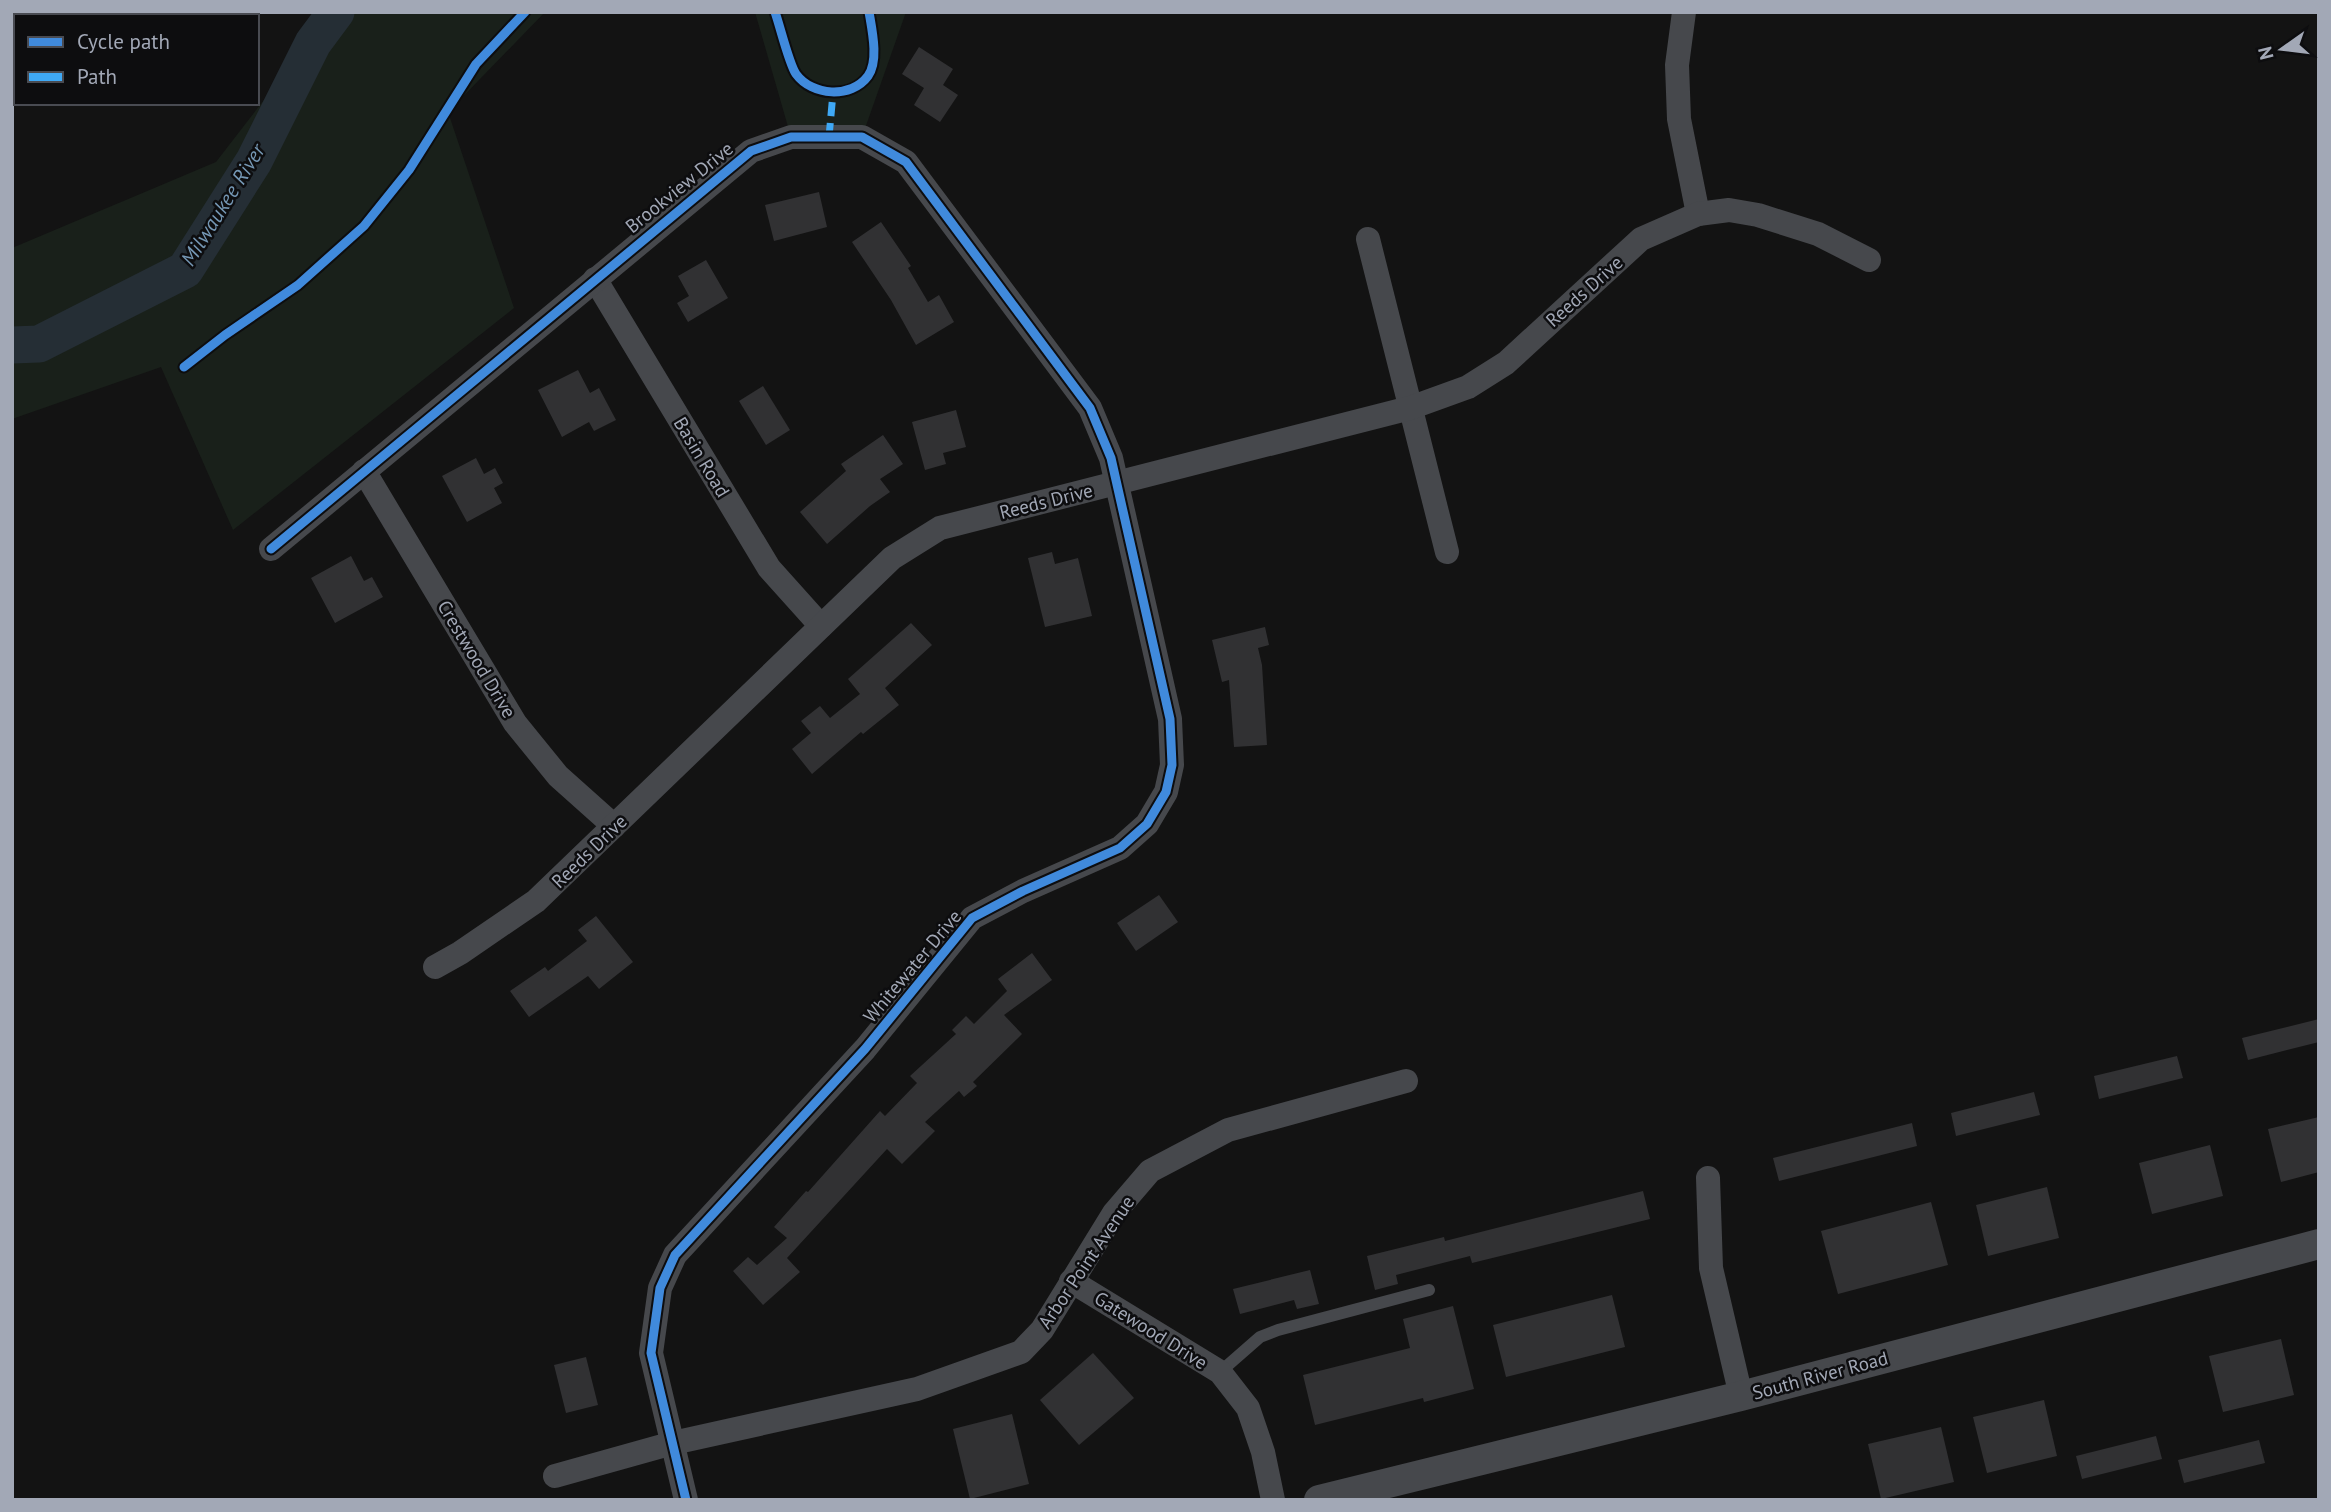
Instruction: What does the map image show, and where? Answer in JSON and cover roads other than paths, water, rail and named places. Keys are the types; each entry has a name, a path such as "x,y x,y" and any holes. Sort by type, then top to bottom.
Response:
{"street":[{"path":"1684,12 1677,65 1679,120 1698,214"},
{"name":"Brookview Drive","path":"271,549 751,151 791,137 862,137 906,162 1090,408 1111,458 1117,483"},
{"name":"Reeds Drive","path":"435,967 536,901 892,558 940,528 1410,408 1468,387 1506,363 1641,239 1698,214 1729,210 1758,215 1818,234 1869,260"},
{"path":"1367,239 1447,552"},
{"name":"Basin Road","path":"595,279 769,568 821,626"},
{"name":"Crestwood Drive","path":"364,471 515,723 558,776 614,826"},
{"name":"Whitewater Drive","path":"686,1500 651,1353 660,1288 675,1255 865,1049 972,918 1023,891 1120,848 1147,824 1166,792 1172,765 1170,719 1117,483"},
{"name":"Arbor Point Avenue","path":"555,1476 673,1443 917,1389 1021,1352 1042,1330 1114,1213 1150,1171 1228,1130 1406,1081"},
{"path":"1708,1178 1711,1268 1741,1396"},
{"name":"South River Road","path":"1319,1500 1741,1396 2319,1244"},
{"name":"Gatewood Drive","path":"1070,1281 1220,1372 1248,1408 1263,1452 1273,1500"}],"lane":[{"path":"1220,1372 1260,1337 1430,1290"}],"waterway":[{"name":"Milwaukee River","path":"12,345 39,344 185,270 254,161 313,43 336,12"}]}
